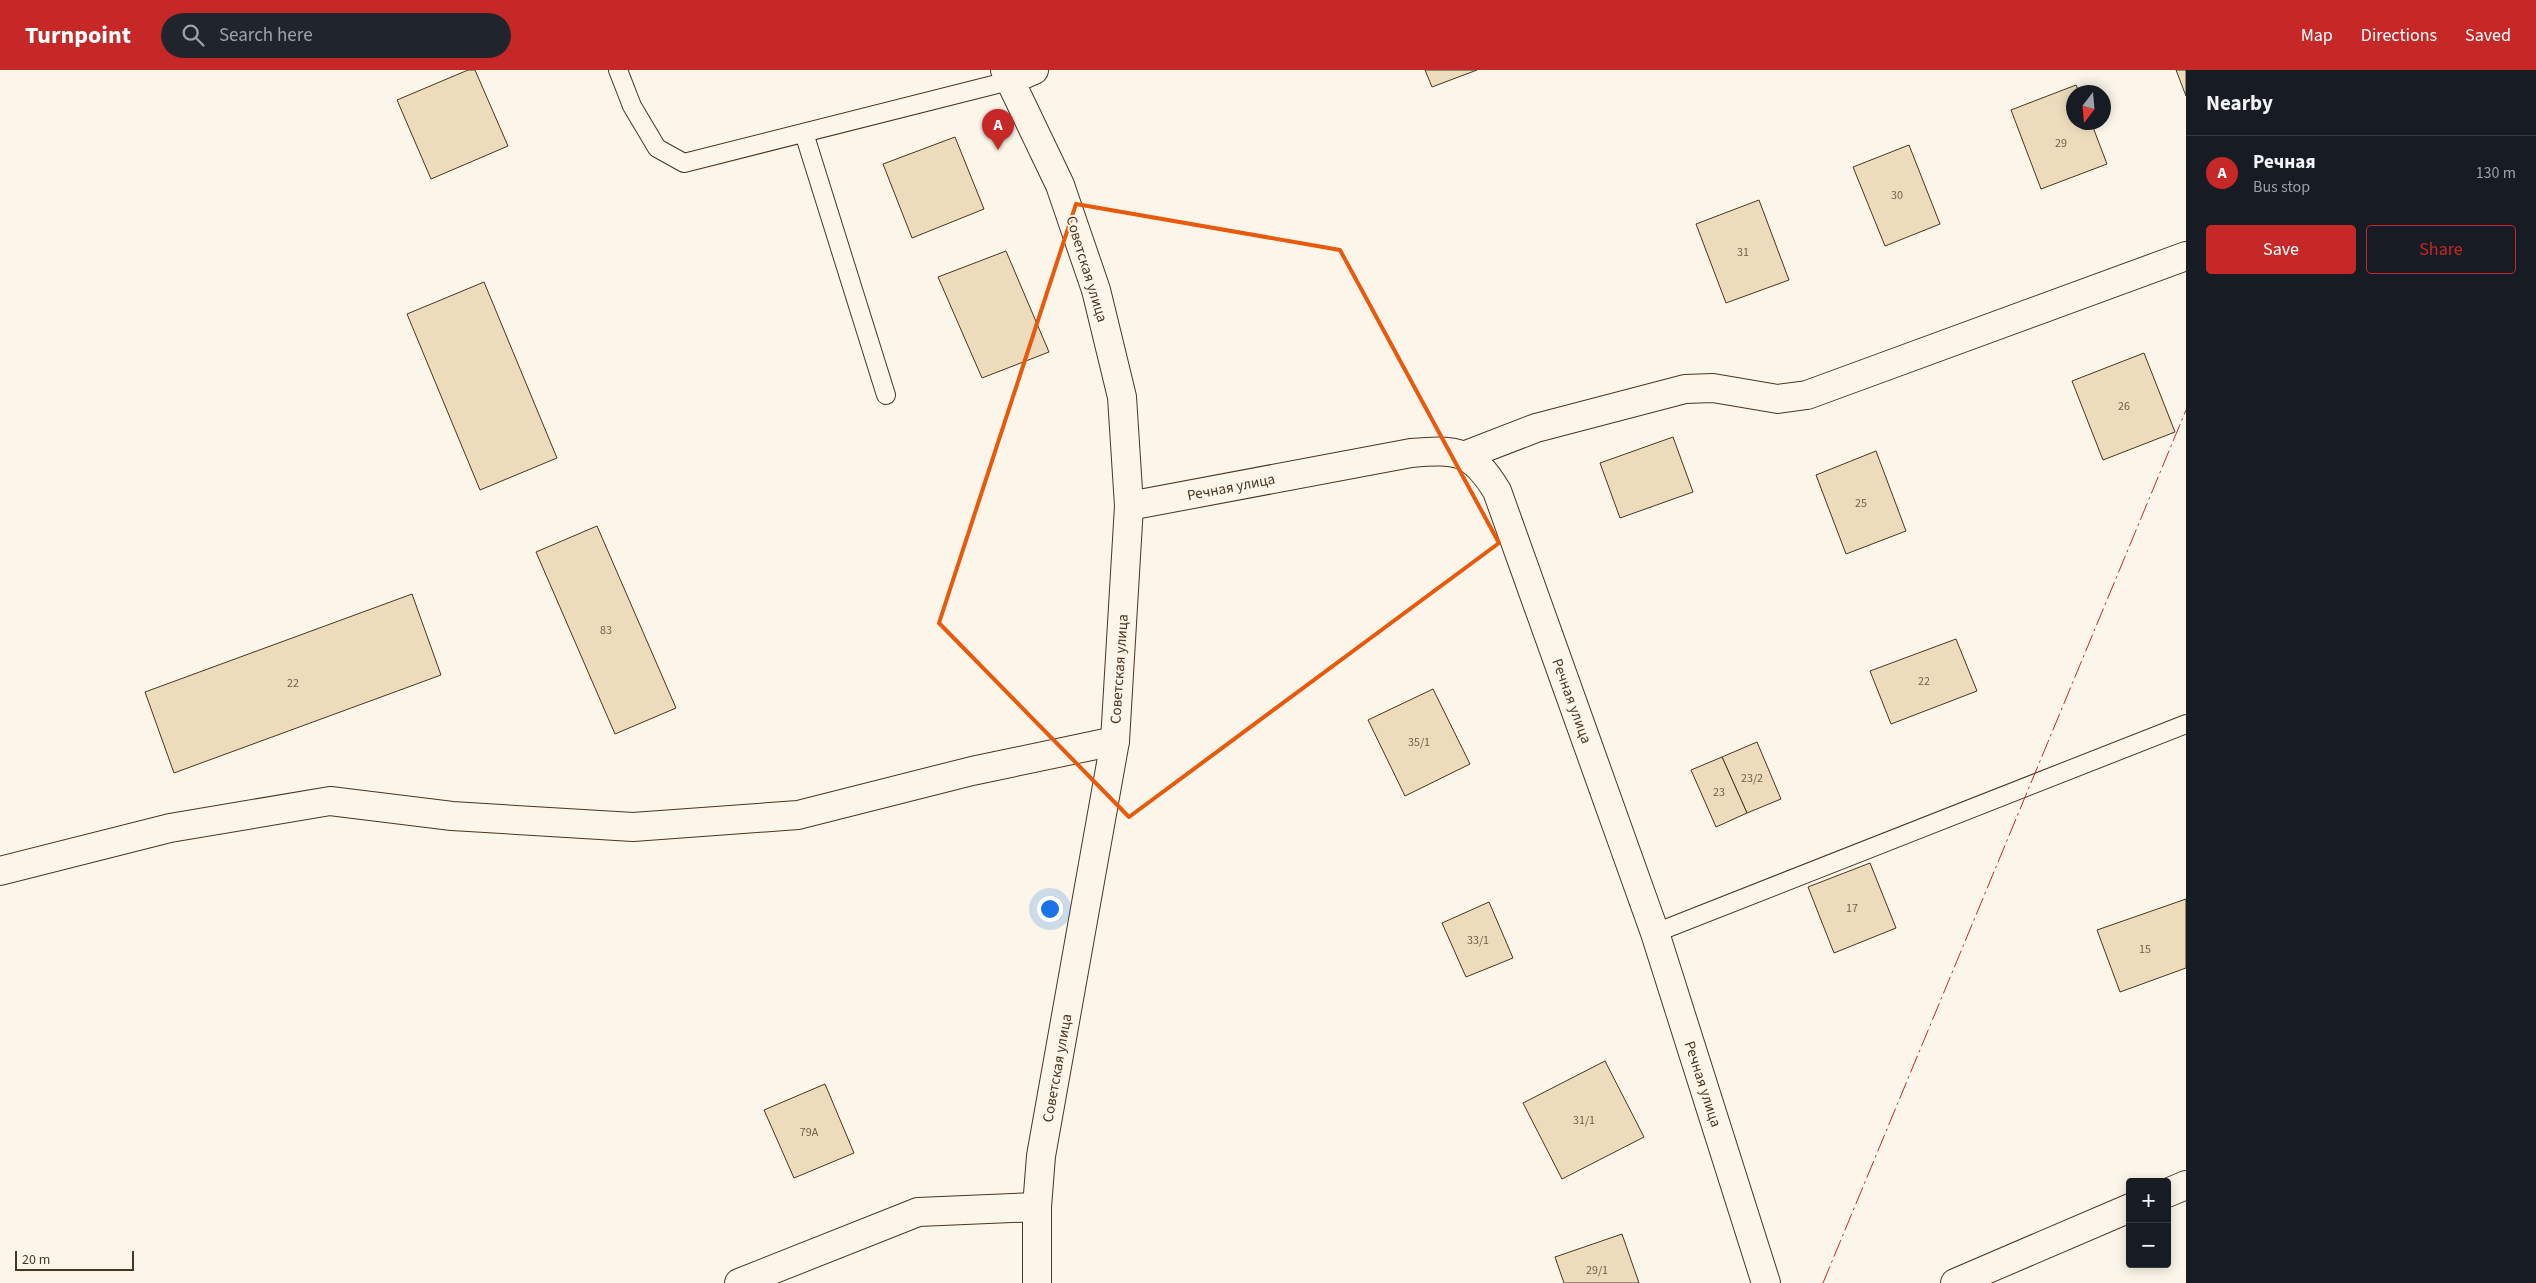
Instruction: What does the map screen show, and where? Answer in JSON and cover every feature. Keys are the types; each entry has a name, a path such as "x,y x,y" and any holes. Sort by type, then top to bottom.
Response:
{"street":[{"path":"1007,75 1034,70"},
{"name":"Советская улица","path":"1007,75 1060,185 1096,290 1122,397 1129,506 1114,741 1042,1156 1037,1207 1036,1283"},
{"path":"1466,455 1536,428 1685,388 1713,388 1778,399 1807,395 2186,256"},
{"name":"Речная улица","path":"1129,506 1411,453 1441,450 1466,455 1484,470 1498,491 1654,932 1766,1283"},
{"path":"0,871 170,828 330,801 452,816 632,827 798,815 972,770 1114,741"},
{"path":"2171,1191 2186,1185"},
{"path":"739,1283 918,1212 1037,1207"},
{"path":"1955,1283 2126,1210"}],"lane":[{"path":"618,70 632,106 657,148 684,163 804,133 1007,75"},
{"path":"804,133 886,395"},
{"path":"1654,932 2186,724"}],"highlighted area":[{"path":"1076,204 1340,250 1499,543 1129,817 939,623"}],"building":[{"path":"468,70 475,70 508,146 431,179 397,100"},
{"path":"1425,70 1477,70 1432,87"},
{"path":"2176,70 2186,70 2186,96"},
{"path":"2066,89 2066,130 2094,130 2107,164 2041,189 2011,110"},
{"path":"955,137 984,209 912,238 883,164"},
{"path":"1909,145 1940,224 1885,246 1853,167"},
{"path":"1759,200 1789,280 1726,303 1696,224"},
{"path":"1006,251 1049,352 982,378 938,277"},
{"path":"484,282 557,458 480,490 407,314"},
{"path":"2144,353 2175,432 2103,460 2072,381"},
{"path":"1673,437 1693,492 1620,518 1600,463"},
{"path":"1876,451 1906,531 1846,554 1816,475"},
{"path":"597,526 676,708 615,734 536,552"},
{"path":"412,594 441,675 174,773 145,692"},
{"path":"1956,639 1977,691 1891,724 1870,671"},
{"path":"1433,689 1470,764 1405,796 1368,720"},
{"path":"1757,742 1781,799 1747,813 1722,757"},
{"path":"1722,757 1747,813 1716,827 1691,770"},
{"path":"1870,863 1896,928 1834,953 1808,887"},
{"path":"2186,899 2186,968 2120,992 2097,930"},
{"path":"1489,902 1513,958 1466,977 1442,923"},
{"path":"1605,1061 1644,1137 1562,1179 1523,1103"},
{"path":"825,1084 854,1153 794,1178 764,1110"},
{"path":"1622,1234 1639,1283 1564,1283 1555,1257"}],"power":[{"path":"1823,1283 2186,410"}],"place":[{"name":"Речная","path":"998,150"}]}
